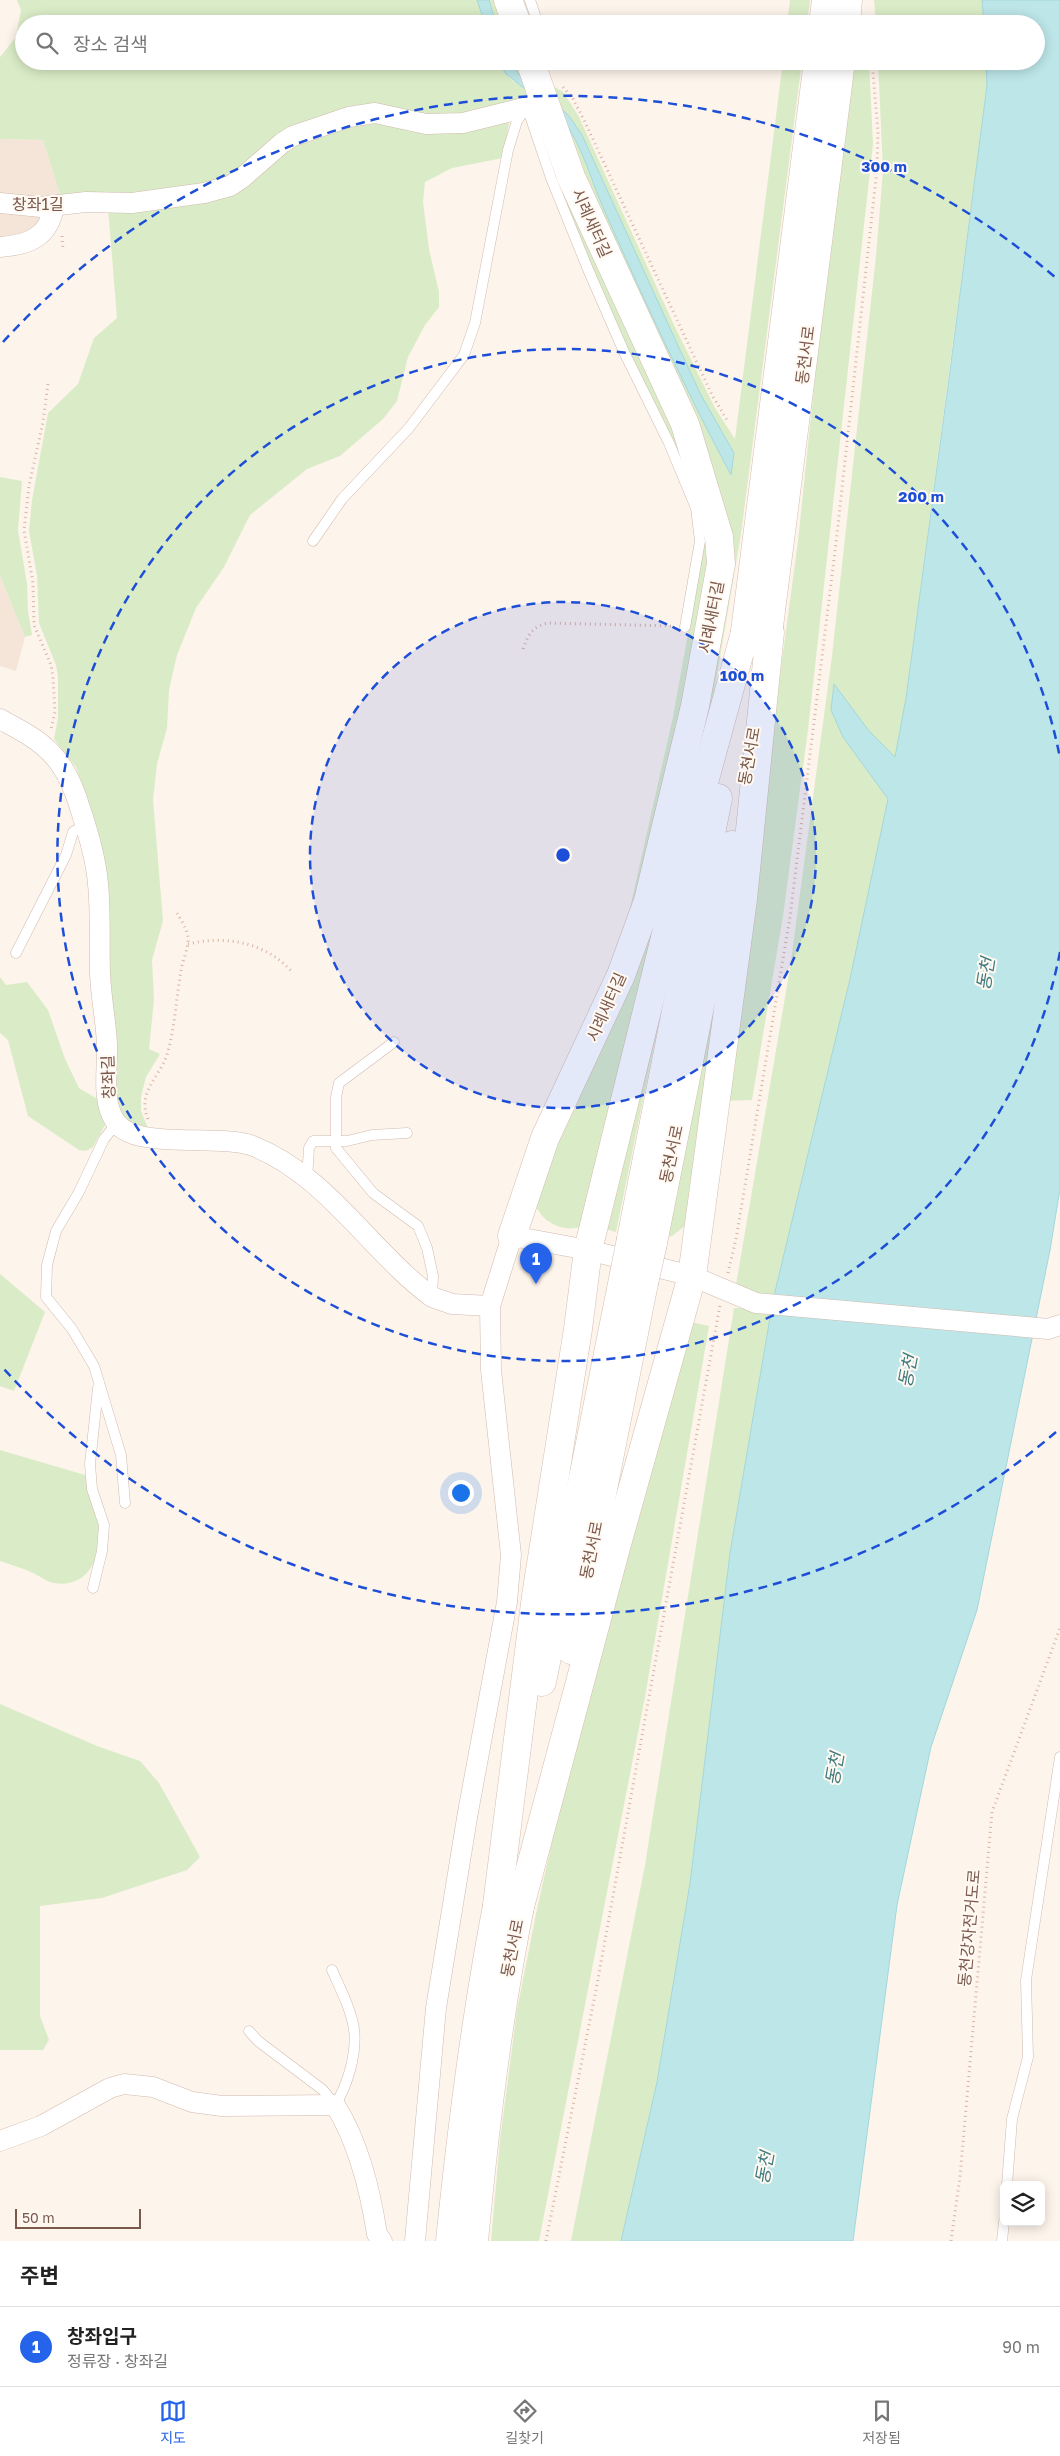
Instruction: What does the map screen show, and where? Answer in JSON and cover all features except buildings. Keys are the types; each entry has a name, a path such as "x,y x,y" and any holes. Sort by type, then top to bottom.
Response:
{"main road":[{"path":"508,0 514,15"},
{"path":"824,15 826,0"},
{"path":"847,15 848,0"},
{"name":"동천서로","path":"758,630 817,70"},
{"name":"동천서로","path":"450,2241 461,2134 479,2005 508,1907 642,1241 693,929 758,630 840,70"},
{"name":"시례새터길","path":"512,1236 545,1138 621,975 648,901 695,706 721,564 719,537 685,424 571,176 536,83"},
{"path":"508,1907 536,1596 578,1329 588,1250 698,808 758,630"},
{"path":"508,1907 614,1554 692,1276 743,899 758,630"},
{"name":"동천서로","path":"474,2241 484,2138 499,2019 508,1907"}],"street":[{"name":"창좌1길","path":"0,203 25,207 77,203 132,203 218,190 242,178 282,143 293,136 362,114 386,114 426,124 478,121 536,83"},
{"path":"0,247 24,245 35,240 51,218 54,206"},
{"name":"창좌길","path":"0,719 42,745 52,754 69,779 86,824 98,885 100,974 106,1039 107,1086 109,1106 116,1124"},
{"path":"116,1124 134,1136 153,1139 235,1141 270,1154 307,1179 353,1220 413,1281 432,1297 452,1304 490,1306"},
{"path":"415,2241 436,2008 468,1812 507,1602 511,1555 492,1370 490,1306 512,1236 588,1250 692,1276 743,1299 771,1305 1054,1327"},
{"path":"0,2141 41,2126 110,2088 124,2084 153,2087 192,2102 222,2106 335,2104 355,2146 367,2182 377,2234 382,2241"}],"lane":[{"path":"530,0 535,15"},
{"path":"313,541 342,499 409,428 464,355 474,323 508,150 517,122 536,83"},
{"path":"536,83 551,178 624,352 673,452 696,508 700,541 685,627"},
{"path":"16,954 66,855 73,832 86,824"},
{"path":"394,1042 339,1083 336,1089 335,1141 338,1151 373,1193 418,1226 427,1248 433,1276 432,1297"},
{"path":"116,1124 104,1139 79,1192 56,1231 47,1265 46,1297 72,1329 94,1366 98,1385 122,1455 125,1503"},
{"path":"307,1179 310,1144 318,1140 347,1141 372,1135 407,1133"},
{"path":"93,1588 102,1551 104,1524 92,1488 90,1464 98,1385"},
{"path":"1007,2181 1012,2119 1028,2056 1026,1980 1060,1757"},
{"path":"249,2031 258,2041 323,2090 335,2104 347,2078 354,2039 352,2020 332,1970"},
{"path":"1002,2241 1004,2226"}],"path":[{"path":"546,2241 598,1980 714,1334 736,1239 790,917 815,720 877,169 878,132 873,70"},
{"path":"536,83 551,80 558,83 573,99 712,395 727,420"},
{"path":"42,745 54,720 55,690 52,665 34,624 33,583 24,530 29,486 43,422 48,384"},
{"path":"523,649 527,637 539,624 664,624 685,627"},
{"path":"153,1139 145,1107 145,1098 150,1084 164,1064 167,1055 181,970 188,944 186,931 176,913"},
{"path":"188,944 223,941 253,945 274,955 293,973"},
{"name":"동천강자전거도로","path":"951,2241 960,2177 992,1812 1060,1628"}],"shaded area":[{"path":"0,139 43,140 61,198 62,212 0,255"},
{"path":"0,576 25,637 16,671 0,666"}],"green space":[{"path":"17,0 477,0 482,15 20,15 21,10"},
{"path":"489,0 499,0 504,15 493,15"},
{"path":"790,0 810,0 808,15 788,15"},
{"path":"874,0 982,0 983,15 875,15"},
{"path":"15,38 15,70 504,70 514,82 521,77 516,70 523,70 530,98 450,118 376,108 204,188 61,198 43,140 0,139 0,57"},
{"path":"782,70 801,70 741,534 709,722 581,1227 565,1228 557,1226 544,1218 535,1205 533,1197 592,1060 728,582 624,270 564,123 578,145 607,216 667,346 731,474 734,453 701,395 582,135 569,116 555,102 550,84 563,92 578,115 674,325 715,408 735,439"},
{"path":"852,70 869,70 873,144 808,730 783,916 752,1100 723,1101 798,541 820,330"},
{"path":"878,70 986,70 987,85 906,698 895,757 869,731 834,685 831,711 888,799 850,979 773,1300 730,1553 690,1883 657,2082 621,2241 571,2241 645,1865 734,1308 752,1308 736,1285 790,968 832,656 876,256 883,171"},
{"path":"506,119 509,123 503,158 452,168 425,182 423,202 429,249 439,292 439,307 425,325 408,357 397,401 383,419 340,456 307,469 250,515 224,567 196,608 177,655 169,690 167,728 157,764 153,799 163,921 152,960 154,1000 149,1049 160,1054 146,1077 141,1097 141,1111 148,1128 136,1125 123,1115 116,1099 91,810 76,767 54,739 58,718 58,677 56,665 39,623 37,576 29,531 32,500 48,413 78,384 94,338 117,318 108,208 202,196 284,147 361,121"},
{"path":"536,120 678,430 711,549 693,659 646,869 625,930 673,717 689,628 703,530 548,163"},
{"path":"0,477 22,481 18,530 27,584 28,611 32,635 25,637 0,576"},
{"path":"726,935 685,1226 672,1236 664,1237"},
{"path":"672,958 616,1232 605,1229"},
{"path":"0,977 6,985 27,982 48,1010 65,1059 79,1088 99,1100 105,1125 93,1147 86,1151 79,1150 28,1116 8,1040 0,1033"},
{"path":"0,1274 45,1312 14,1391 0,1386"},
{"path":"691,1322 709,1326 645,1697 539,2241 491,2241 500,2140 517,2010 537,1909 567,1775"},
{"path":"0,1450 85,1475 99,1523 100,1535 99,1546 92,1567 76,1581 54,1583 29,1571 0,1561"},
{"path":"0,1704 97,1746 140,1761 159,1783 200,1857 187,1870 102,1898 40,1906 40,2016 49,2040 43,2050 0,2050"}],"water":[{"path":"477,0 489,0 493,15 482,15"},
{"name":"동천","path":"982,0 1060,0 1060,1189 1050,1250 977,1610 931,1747 897,1905 853,2241 621,2241 657,2082 690,1883 730,1553 773,1300 850,979 888,799 843,737 831,710 834,684 869,731 895,757 906,698 950,371 987,85 986,70 1045,70 1045,15 983,15"},
{"path":"504,70 516,70 521,77 525,89"},
{"path":"555,102 569,116 582,135 701,395 734,453 731,475 664,341 602,205 578,145"}],"place":[{"name":"창좌입구","path":"536,1284"}]}
